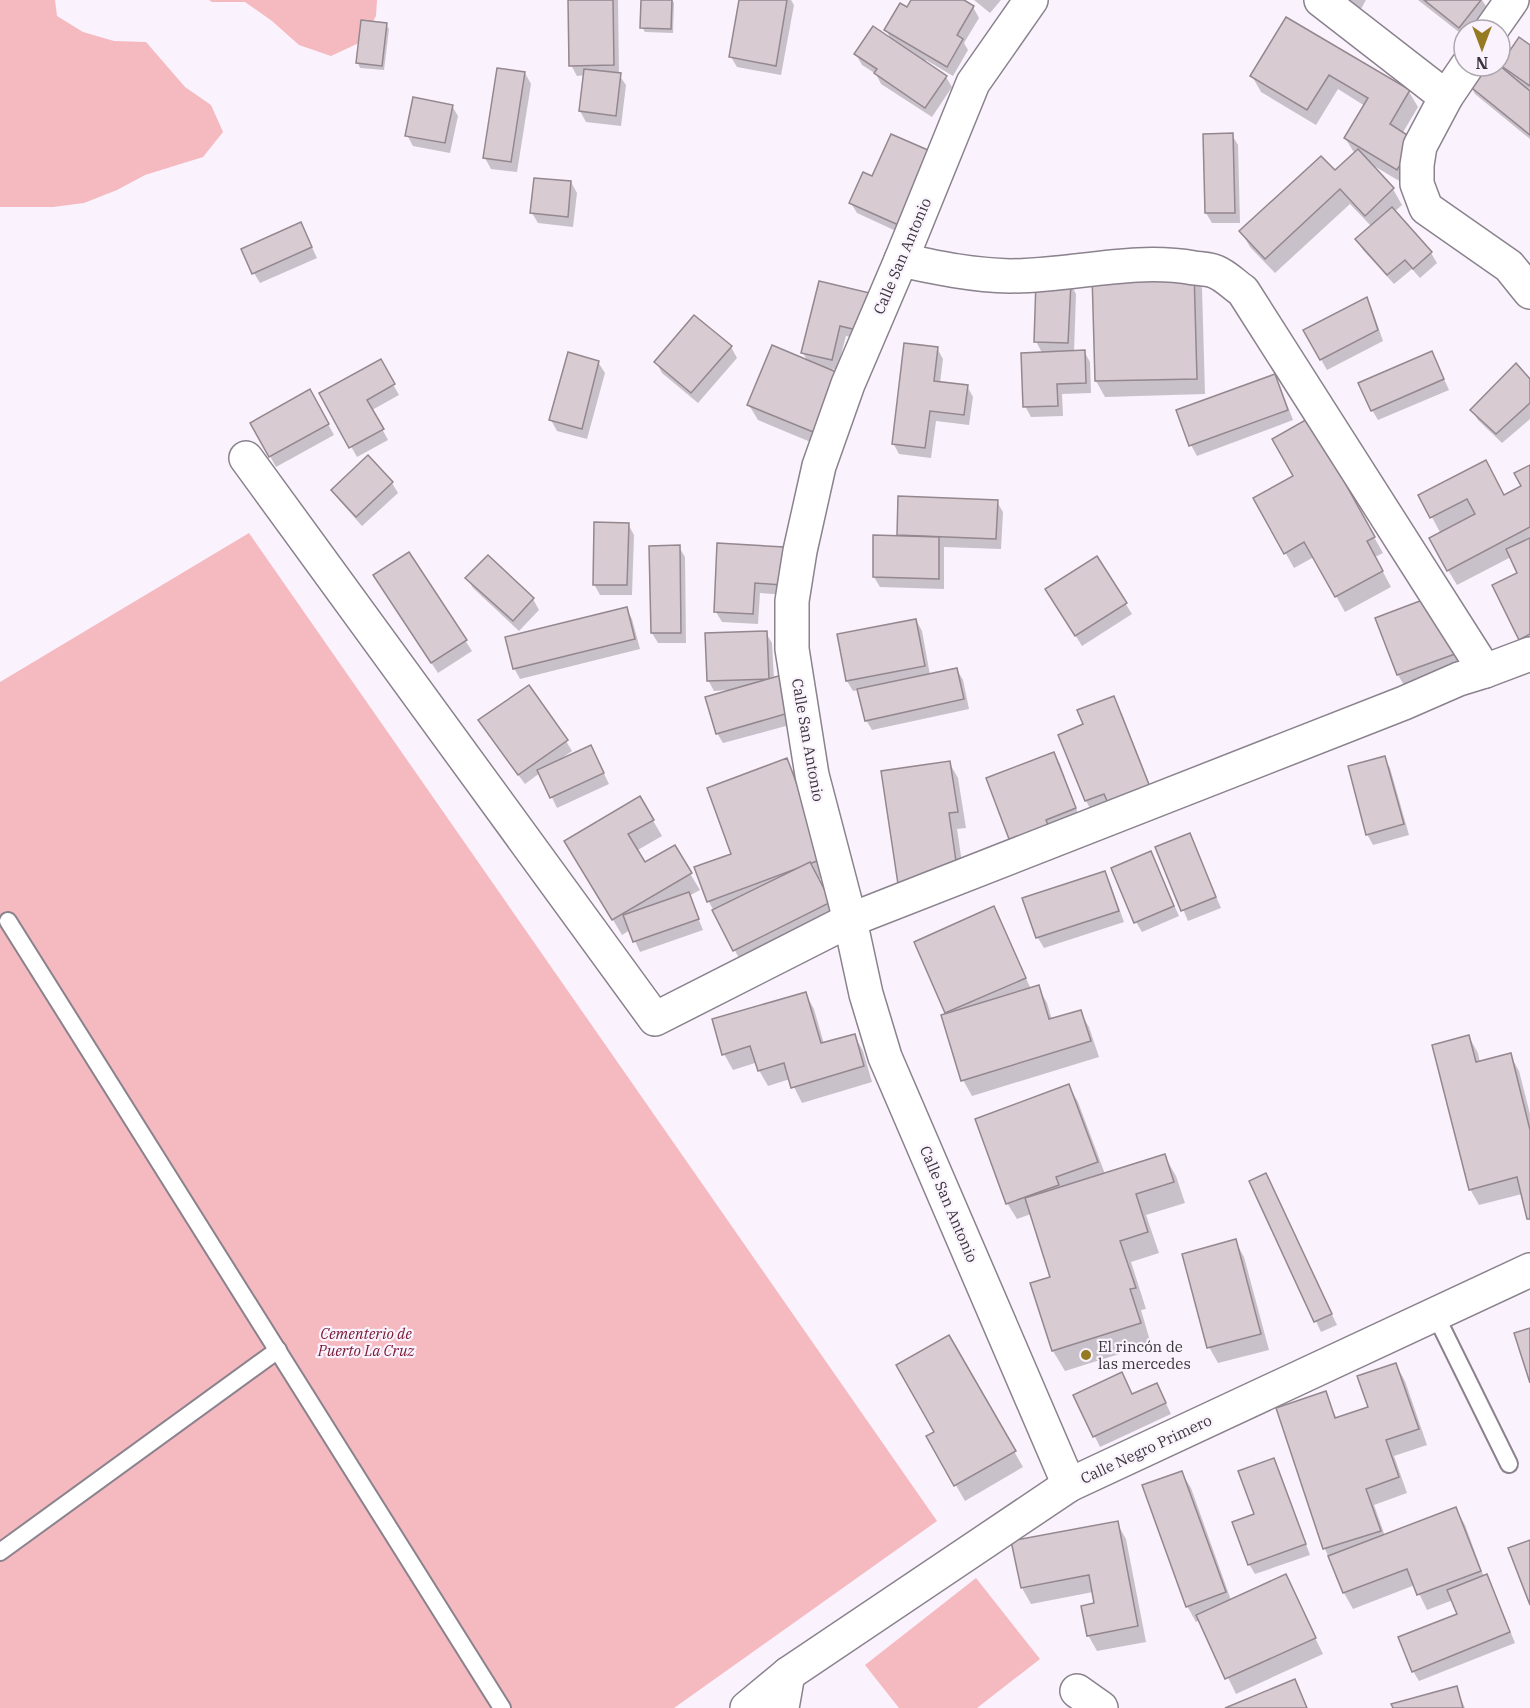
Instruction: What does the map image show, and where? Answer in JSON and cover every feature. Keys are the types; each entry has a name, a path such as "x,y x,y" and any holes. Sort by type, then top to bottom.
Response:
{"street":[{"name":"Calle San Antonio","path":"1032,0 973,83 848,384 819,466 800,551 792,600 792,649 812,776 850,920 866,994 885,1057 1070,1485"},
{"path":"1321,0 1446,97"},
{"path":"1499,18 1512,0"},
{"path":"1459,78 1446,97 1420,147 1417,184 1426,208 1519,260 1530,292"},
{"path":"901,260 966,274 1047,274 1141,265 1183,266 1216,272 1225,278 1243,291 1485,671"},
{"path":"246,458 655,1019 850,920 1404,703 1459,679 1530,654"},
{"name":"Calle Negro Primero","path":"747,1708 788,1674 1070,1485 1530,1270"},
{"path":"782,1708 788,1674"}],"lane":[{"path":"8,921 502,1708"},
{"path":"1435,1314 1509,1464"},
{"path":"0,1552 278,1350"}],"green space":[{"path":"0,0 55,0 57,16 83,32 114,41 146,42 185,87 211,105 223,132 203,157 145,175 117,190 84,203 53,207 0,207"},
{"path":"209,0 377,0 376,16 361,42 331,56 299,45 272,21 245,2 212,2"},
{"name":"Cementerio de Puerto La Cruz","path":"249,533 937,1521 674,1708 0,1708 0,682"},
{"path":"976,1578 1040,1659 977,1708 899,1708 865,1665"}],"building":[{"path":"568,0 613,0 614,65 569,66"},
{"path":"641,0 672,0 671,29 640,28"},
{"path":"739,0 787,0 776,66 729,57"},
{"path":"911,0 964,0 974,6 957,35 963,39 947,67 884,30 900,3 907,7"},
{"path":"1424,0 1481,0 1467,18 1452,18 1452,22"},
{"path":"1286,17 1410,90 1390,124 1415,140 1397,170 1344,138 1368,98 1329,75 1307,110 1250,76"},
{"path":"361,20 387,23 382,66 356,63"},
{"path":"873,26 947,76 925,108 874,73 877,69 854,54"},
{"path":"1519,37 1530,45 1530,86 1512,73 1512,47"},
{"path":"497,68 525,72 511,162 483,158"},
{"path":"584,69 621,73 616,116 579,111"},
{"path":"1512,76 1530,91 1530,135 1467,84 1472,78 1512,78"},
{"path":"413,97 453,105 445,143 405,136"},
{"path":"1233,133 1235,213 1205,213 1203,134"},
{"path":"891,134 937,154 903,227 849,203 863,172 872,176"},
{"path":"1358,149 1394,188 1365,216 1340,189 1265,259 1239,231 1321,156 1335,170"},
{"path":"534,178 571,181 568,217 530,213"},
{"path":"1392,207 1432,252 1413,269 1405,260 1387,275 1355,239"},
{"path":"301,222 312,247 252,274 241,249"},
{"path":"1194,271 1197,379 1095,381 1092,274"},
{"path":"819,281 874,294 865,332 840,326 832,360 801,353"},
{"path":"1036,281 1071,282 1068,343 1034,342"},
{"path":"1367,297 1378,330 1320,360 1303,330"},
{"path":"694,315 732,346 691,393 654,362"},
{"path":"904,343 938,347 934,381 968,385 964,415 930,411 925,448 892,444"},
{"path":"772,345 848,377 823,436 747,405"},
{"path":"1085,350 1086,383 1057,384 1058,406 1023,407 1021,353"},
{"path":"1432,351 1444,379 1371,411 1358,383"},
{"path":"568,352 599,361 582,429 549,420"},
{"path":"381,359 395,384 367,400 384,429 349,448 319,393"},
{"path":"1516,363 1530,379 1530,403 1496,434 1470,410"},
{"path":"1275,374 1288,410 1189,446 1176,410"},
{"path":"310,389 329,424 269,457 250,423"},
{"path":"1309,418 1375,537 1367,541 1383,571 1335,597 1304,542 1284,554 1253,498 1293,476 1272,439"},
{"path":"368,455 393,482 356,517 331,490"},
{"path":"1486,460 1504,495 1521,486 1514,473 1530,465 1530,527 1447,571 1429,538 1475,514 1467,499 1430,518 1418,495"},
{"path":"898,496 998,500 996,539 897,535"},
{"path":"594,522 629,523 627,585 593,585"},
{"path":"873,535 939,537 939,579 873,577"},
{"path":"1530,538 1530,634 1519,640 1492,585 1517,573 1506,549"},
{"path":"717,543 784,547 782,585 755,583 753,614 714,612"},
{"path":"680,545 681,633 651,633 649,546"},
{"path":"409,552 467,640 431,663 373,575"},
{"path":"488,555 534,598 513,621 465,578"},
{"path":"1097,556 1127,603 1075,636 1045,589"},
{"path":"1433,596 1455,654 1397,675 1375,618"},
{"path":"627,607 635,639 513,669 505,637"},
{"path":"916,619 925,666 846,681 837,634"},
{"path":"767,631 769,679 707,681 705,633"},
{"path":"957,668 964,699 865,721 857,689"},
{"path":"782,675 792,712 716,734 705,697"},
{"path":"529,685 568,740 518,775 478,720"},
{"path":"1114,696 1150,787 1108,803 1104,794 1085,801 1058,735 1083,724 1077,710"},
{"path":"591,745 604,773 550,798 537,770"},
{"path":"1054,752 1076,808 1046,820 1051,832 1012,847 986,778"},
{"path":"1385,756 1404,824 1366,835 1348,766"},
{"path":"787,758 825,858 707,902 694,867 731,854 707,788"},
{"path":"950,761 958,812 949,813 958,875 898,884 881,771"},
{"path":"640,796 654,820 628,834 645,862 675,845 692,873 612,920 564,841"},
{"path":"1190,833 1216,897 1181,911 1155,847"},
{"path":"1151,851 1174,906 1134,923 1111,868"},
{"path":"810,862 831,902 733,951 712,910"},
{"path":"1105,871 1119,911 1036,938 1022,898"},
{"path":"689,892 699,919 633,942 623,915"},
{"path":"994,906 1026,978 945,1013 914,942"},
{"path":"1039,985 1049,1019 1081,1010 1091,1041 961,1081 941,1015"},
{"path":"806,992 821,1043 855,1034 864,1066 791,1088 784,1063 758,1071 750,1046 722,1055 712,1019"},
{"path":"1469,1035 1476,1062 1511,1053 1530,1130 1530,1219 1527,1219 1517,1177 1469,1190 1432,1045"},
{"path":"1069,1084 1098,1162 1056,1177 1059,1185 1006,1204 975,1119"},
{"path":"1165,1154 1174,1182 1136,1194 1148,1232 1120,1241 1136,1288 1130,1289 1141,1323 1052,1351 1030,1283 1050,1277 1025,1198"},
{"path":"1266,1173 1332,1314 1314,1322 1249,1181"},
{"path":"1236,1239 1261,1334 1207,1348 1182,1254"},
{"path":"1530,1328 1530,1383 1514,1333"},
{"path":"949,1335 1016,1451 954,1486 926,1436 934,1432 896,1365"},
{"path":"1396,1363 1419,1429 1386,1440 1399,1477 1366,1489 1381,1531 1323,1549 1276,1408 1326,1391 1335,1418 1368,1407 1357,1376"},
{"path":"1122,1372 1132,1394 1157,1383 1166,1403 1093,1437 1073,1395"},
{"path":"1274,1458 1306,1544 1248,1565 1232,1522 1254,1514 1238,1471"},
{"path":"1182,1471 1226,1592 1186,1607 1142,1485"},
{"path":"1456,1507 1481,1571 1417,1595 1407,1569 1343,1593 1328,1556"},
{"path":"1118,1521 1138,1626 1087,1636 1081,1606 1094,1603 1089,1575 1021,1588 1011,1541"},
{"path":"1530,1540 1530,1605 1508,1548"},
{"path":"1286,1574 1316,1638 1225,1679 1196,1615"},
{"path":"1487,1574 1510,1632 1412,1672 1398,1637 1457,1614 1447,1590"},
{"path":"1295,1679 1307,1708 1225,1708"},
{"path":"1457,1686 1463,1708 1393,1708 1391,1704"}],"place":[{"name":"El rincón de las mercedes","path":"1086,1355"}]}
